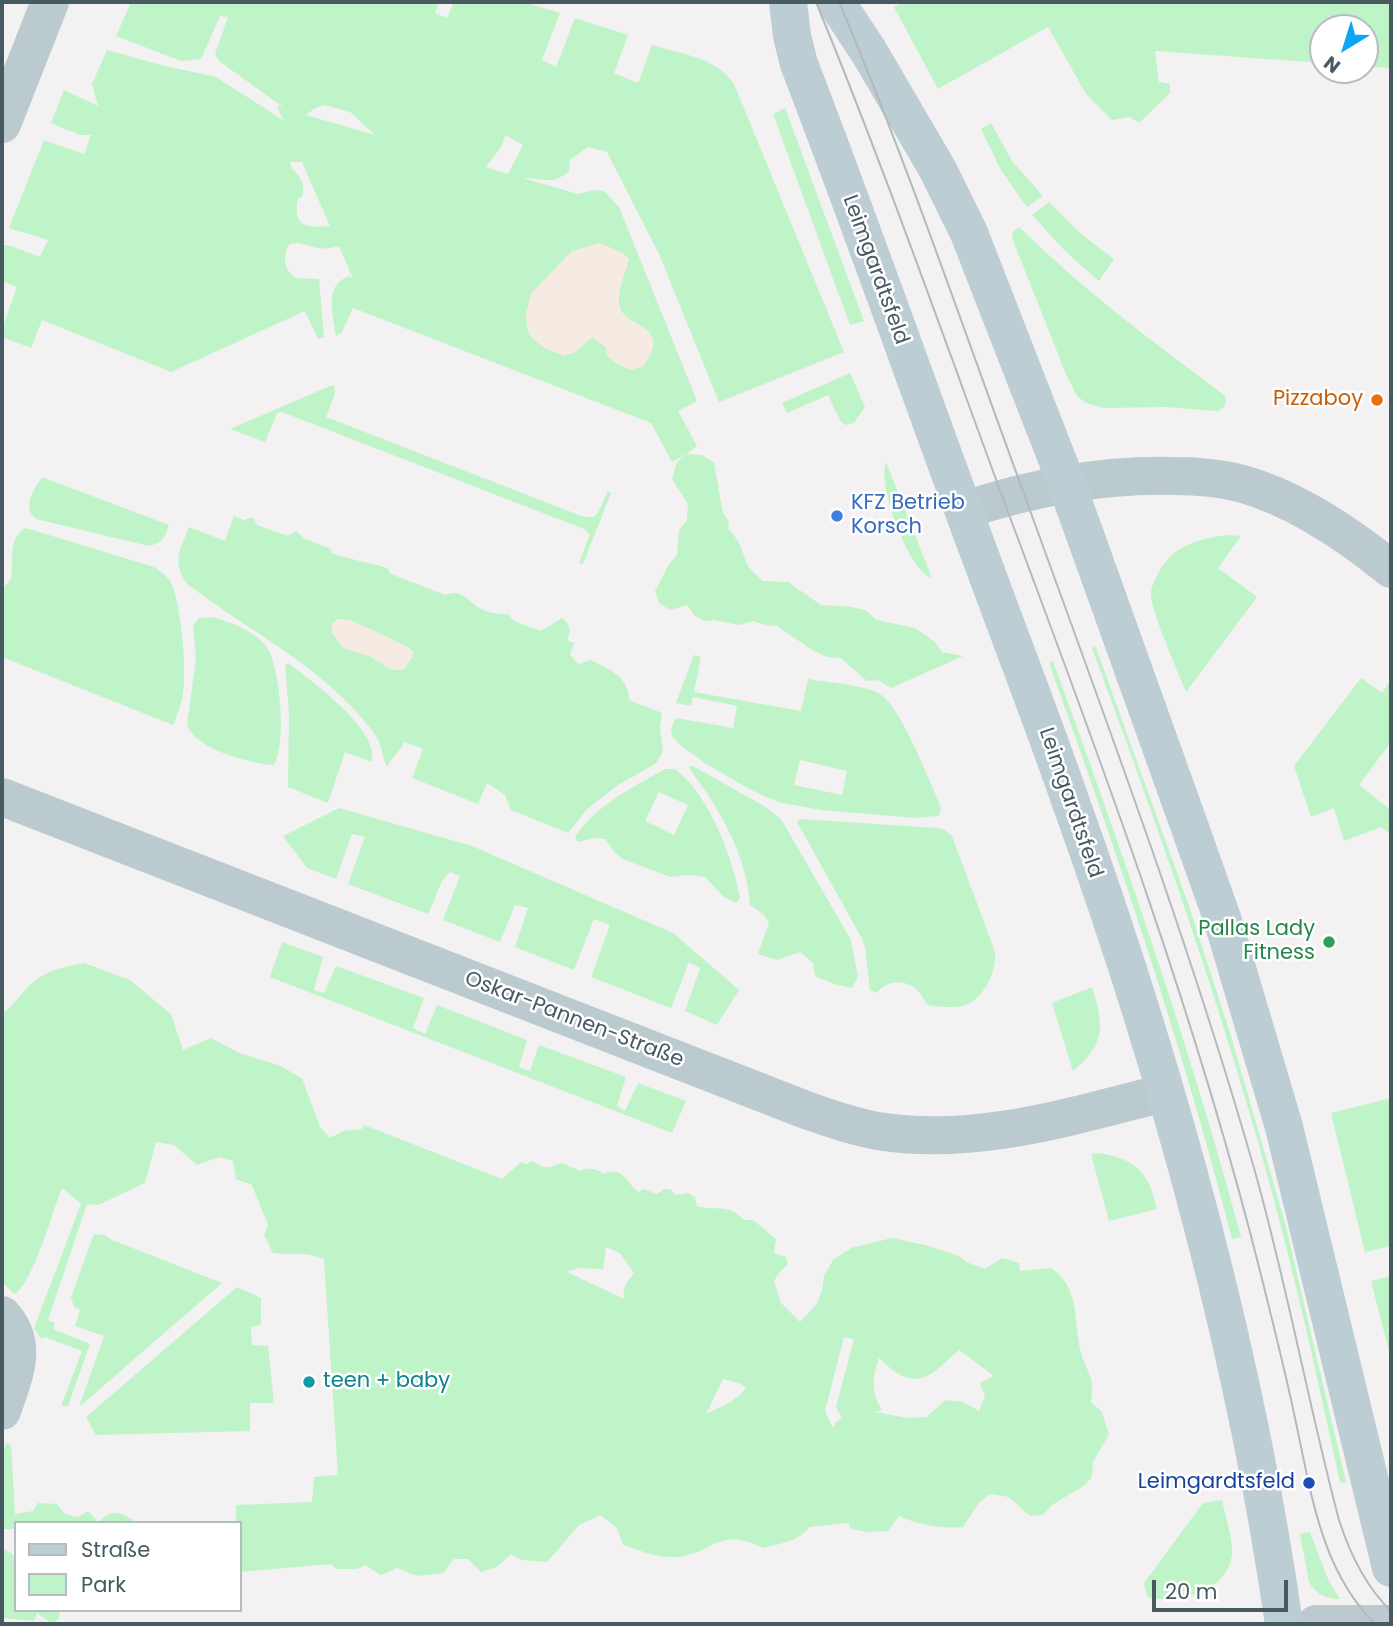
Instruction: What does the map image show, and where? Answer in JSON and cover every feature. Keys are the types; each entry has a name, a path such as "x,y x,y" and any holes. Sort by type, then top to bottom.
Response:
{"main road":[{"name":"Leimgardtsfeld","path":"788,2 799,64 1070,799 1164,1093 1193,1192 1226,1325 1267,1514 1284,1624"},
{"path":"836,2 869,52 960,212 1004,318 1066,482 1222,918 1284,1127 1391,1567"}],"street":[{"path":"2,124 50,2"},
{"path":"964,510 1066,482 1150,475 1227,480 1272,494 1353,539 1391,569"},
{"path":"1353,539 1391,543"},
{"name":"Oskar-Pannen-Straße","path":"2,797 782,1101 856,1126 908,1134 979,1132 1037,1123 1164,1093"},
{"path":"2,1315 12,1328 19,1353 2,1411"},
{"path":"1316,1624 1391,1624"}],"green space":[{"path":"131,2 439,2 435,13 447,18 454,2 524,2 560,13 542,60 556,67 575,18 628,35 614,73 638,83 652,45 708,62 734,84 844,352 719,402 659,254 607,152 588,147 570,160 569,171 563,176 552,180 523,178 578,194 604,191 619,207 697,401 678,411 697,446 672,462 651,423 353,308 342,332 336,336 332,309 333,293 342,280 350,276 353,279 339,246 320,248 296,243 291,244 286,252 286,266 296,278 319,279 324,337 318,339 305,311 171,372 42,320 31,348 2,337 2,329 17,287 2,281 2,245 40,257 48,240 9,228 44,140 84,154 91,135 80,135 51,123 64,90 98,106 92,84 107,50 216,77 283,120 277,106 283,107 219,61 215,54 228,17 220,16 201,59 181,61 116,36","holes":["325,105 350,112 375,135 306,115","505,135 523,145 508,174 486,167 502,146","290,162 302,162 330,226 308,226 299,220 298,199 303,195 303,187 300,177 292,169"]},
{"path":"903,2 1391,2 1391,68 1379,67 1379,14 1309,14 1309,62 1155,51 1159,82 1170,84 1170,93 1139,123 1130,117 1112,120 1086,94 1048,27 938,89 894,7"},
{"path":"785,108 864,321 850,325 773,114"},
{"path":"991,123 1012,161 1043,196 1027,207 1001,170 981,129"},
{"path":"1049,202 1081,234 1114,259 1099,281 1064,250 1032,215"},
{"path":"1019,227 1093,293 1224,395 1224,407 1218,411 1164,407 1104,408 1086,403 1077,396 1012,238 1013,232"},
{"path":"850,373 865,407 854,423 846,425 841,422 828,395 787,413 782,403"},
{"path":"334,386 335,394 326,417 584,517 593,517 598,513 608,491 611,493 583,564 579,563 590,534 584,529 282,412 277,413 265,442 230,429"},
{"path":"686,454 702,455 714,463 723,513 729,522 728,529 738,542 748,566 763,581 788,582 821,605 865,610 877,620 915,628 935,642 942,652 963,656 891,688 878,680 867,681 841,658 827,657 812,650 776,625 768,626 753,621 739,625 714,620 704,621 695,616 687,605 670,610 659,603 655,591 669,564 677,555 679,530 687,521 688,504 672,479 677,462"},
{"path":"886,462 932,578 913,560 897,526 886,488"},
{"path":"42,477 169,525 166,533 160,541 149,546 36,519 29,509 29,504"},
{"path":"234,516 244,520 253,517 257,525 288,536 296,531 305,539 331,549 332,553 387,568 391,574 445,595 458,593 483,610 508,614 514,621 541,631 562,618 569,628 567,640 574,643 570,654 578,664 591,660 611,671 626,685 629,700 662,713 660,728 663,751 655,764 618,785 587,809 568,833 511,810 505,795 487,783 478,804 412,778 423,749 404,742 387,767 374,733 332,688 285,651 186,583 178,561 189,527 225,541","holes":["340,619 350,620 409,648 403,670 390,669 370,656 343,648 332,632 332,624"]},
{"path":"26,528 154,567 168,579 174,590 180,619 184,670 183,694 173,725 2,657 2,589 11,579 12,551 16,537"},
{"path":"1241,536 1218,568 1257,597 1186,692 1152,604 1152,587 1164,564 1179,550 1208,538"},
{"path":"212,617 251,633 268,649 279,690 281,725 278,755 274,765 225,754 201,741 192,734 187,725 196,659 193,626 199,618"},
{"path":"1095,645 1189,906 1230,1033 1285,1223 1346,1482 1340,1483 1309,1342 1255,1130 1166,853 1092,648"},
{"path":"694,655 701,657 694,692 801,711 808,679 871,690 887,700 905,727 941,807 940,814 916,818 821,810 778,802 749,789 705,763 672,736 671,728 676,718 733,728 737,706 693,697 691,706 676,703","holes":["800,760 847,771 842,795 794,785"]},
{"path":"1053,661 1153,947 1199,1091 1241,1237 1232,1239 1170,1021 1124,877 1049,663"},
{"path":"288,663 342,707 366,736 372,750 371,762 345,752 328,803 288,787 289,712 285,666"},
{"path":"1361,678 1382,693 1391,680 1391,742 1359,785 1391,810 1391,835 1381,827 1344,841 1334,808 1311,817 1294,766"},
{"path":"689,766 764,806 781,819 851,940 858,977 852,988 815,976 813,963 800,952 777,960 758,954 769,923 764,915 750,905 746,878 733,839"},
{"path":"665,769 675,769 688,781 709,811 731,864 740,898 737,903 724,897 705,877 670,877 623,859 605,839 578,842 575,837 604,806","holes":["659,792 688,805 674,835 645,821"]},
{"path":"339,808 472,846 673,933 739,990 717,1025 685,1011 700,968 689,962 671,1008 591,977 610,925 594,919 574,970 515,947 528,908 515,905 500,942 443,920 460,876 450,872 442,881 428,914 348,884 365,837 352,834 336,879 307,868 283,836"},
{"path":"800,819 937,828 952,836 995,952 991,976 976,999 962,1006 941,1007 928,1005 918,991 908,984 891,983 877,993 870,990 865,947 861,937 797,822"},
{"path":"282,942 323,957 314,990 324,993 336,966 424,998 413,1028 425,1034 437,1005 527,1040 519,1067 530,1071 539,1045 626,1077 617,1106 625,1111 638,1083 686,1101 672,1133 270,977"},
{"path":"84,963 130,980 171,1014 183,1050 211,1038 239,1053 278,1065 302,1078 320,1127 330,1138 343,1131 362,1129 364,1125 502,1179 521,1162 526,1164 533,1161 544,1167 561,1163 581,1171 590,1168 604,1174 616,1172 624,1176 639,1192 644,1189 657,1194 664,1189 670,1189 676,1195 688,1193 695,1197 697,1206 727,1209 744,1220 753,1220 776,1239 774,1253 786,1257 788,1264 774,1281 781,1303 800,1322 816,1305 824,1276 833,1260 851,1248 892,1238 959,1256 966,1262 985,1269 1002,1258 1019,1263 1020,1271 1051,1268 1060,1275 1071,1294 1080,1349 1091,1379 1091,1402 1102,1412 1109,1434 1093,1462 1092,1477 1085,1485 1052,1505 1043,1515 1030,1516 1009,1497 990,1494 979,1503 963,1527 930,1526 899,1516 888,1531 851,1529 848,1523 809,1527 795,1539 763,1548 735,1539 714,1544 695,1553 671,1557 653,1555 623,1545 617,1528 600,1515 579,1525 547,1562 522,1560 511,1554 497,1567 481,1572 468,1559 454,1559 443,1573 417,1576 397,1568 381,1575 365,1565 357,1569 336,1569 331,1564 242,1572 242,1521 236,1521 236,1505 312,1502 314,1477 338,1475 324,1259 305,1254 273,1253 264,1235 268,1225 252,1185 236,1179 233,1161 219,1157 197,1165 174,1145 156,1142 145,1183 98,1205 87,1204 48,1320 55,1323 53,1329 90,1344 68,1406 61,1406 82,1351 45,1337 41,1339 34,1328 81,1204 62,1188 35,1263 21,1288 14,1294 2,1282 2,1013 38,979 59,969","holes":["606,1247 620,1253 634,1273 624,1288 624,1299 567,1272 578,1268 603,1269","844,1337 854,1339 836,1407 842,1418 833,1428 825,1411","959,1350 994,1376 980,1383 985,1397 979,1411 963,1402 945,1400 927,1417 908,1418 875,1412 882,1410 874,1385 879,1358 891,1369 911,1379 929,1375","723,1379 739,1383 746,1388 733,1400 706,1414"]},
{"path":"1092,987 1100,1023 1097,1043 1073,1071 1052,1003"},
{"path":"1391,1098 1391,1246 1365,1252 1331,1113"},
{"path":"1099,1153 1123,1159 1139,1170 1150,1186 1157,1209 1109,1221 1091,1154"},
{"path":"94,1234 105,1235 222,1283 79,1407 104,1336 75,1326 80,1310 74,1307 71,1297"},
{"path":"1391,1276 1391,1359 1371,1281"},
{"path":"237,1287 261,1298 261,1325 251,1327 252,1345 268,1346 274,1403 250,1403 250,1431 96,1435 86,1417"},
{"path":"6,1443 11,1445 15,1514 33,1511 38,1503 57,1504 65,1514 78,1517 88,1511 97,1521 14,1521 14,1529 2,1529 2,1456"},
{"path":"1222,1500 1232,1554 1222,1577 1202,1592 1189,1596 1162,1599 1147,1596 1144,1583 1203,1503"},
{"path":"113,1513 134,1521 99,1521"},
{"path":"1310,1532 1328,1579 1340,1599 1322,1595 1309,1582 1300,1534"},
{"path":"2,1548 14,1556 14,1612 60,1612 59,1618 53,1624 37,1613 34,1621 2,1618"}],"sand":[{"path":"600,243 623,253 629,259 620,289 620,307 624,314 651,335 654,342 643,366 631,370 615,363 607,355 606,347 592,337 577,351 565,356 544,348 532,338 527,329 526,314 532,292 572,251"},
{"path":"337,619 364,626 398,642 413,651 412,658 403,670 390,669 370,656 343,648 332,632 332,624"}],"tram line":[{"path":"816,2 914,256 1145,890 1207,1081 1235,1178 1279,1346 1320,1528 1342,1579 1356,1602 1375,1624"},
{"path":"839,2 934,245 1173,912 1254,1168 1339,1520 1359,1569 1373,1591 1391,1611"}],"place":[{"name":"Pizzaboy","path":"1377,400"},
{"name":"KFZ Betrieb Korsch","path":"837,516"},
{"name":"Pallas Lady Fitness","path":"1329,942"},
{"name":"teen + baby","path":"309,1382"},
{"name":"Leimgardtsfeld","path":"1309,1483"}]}
